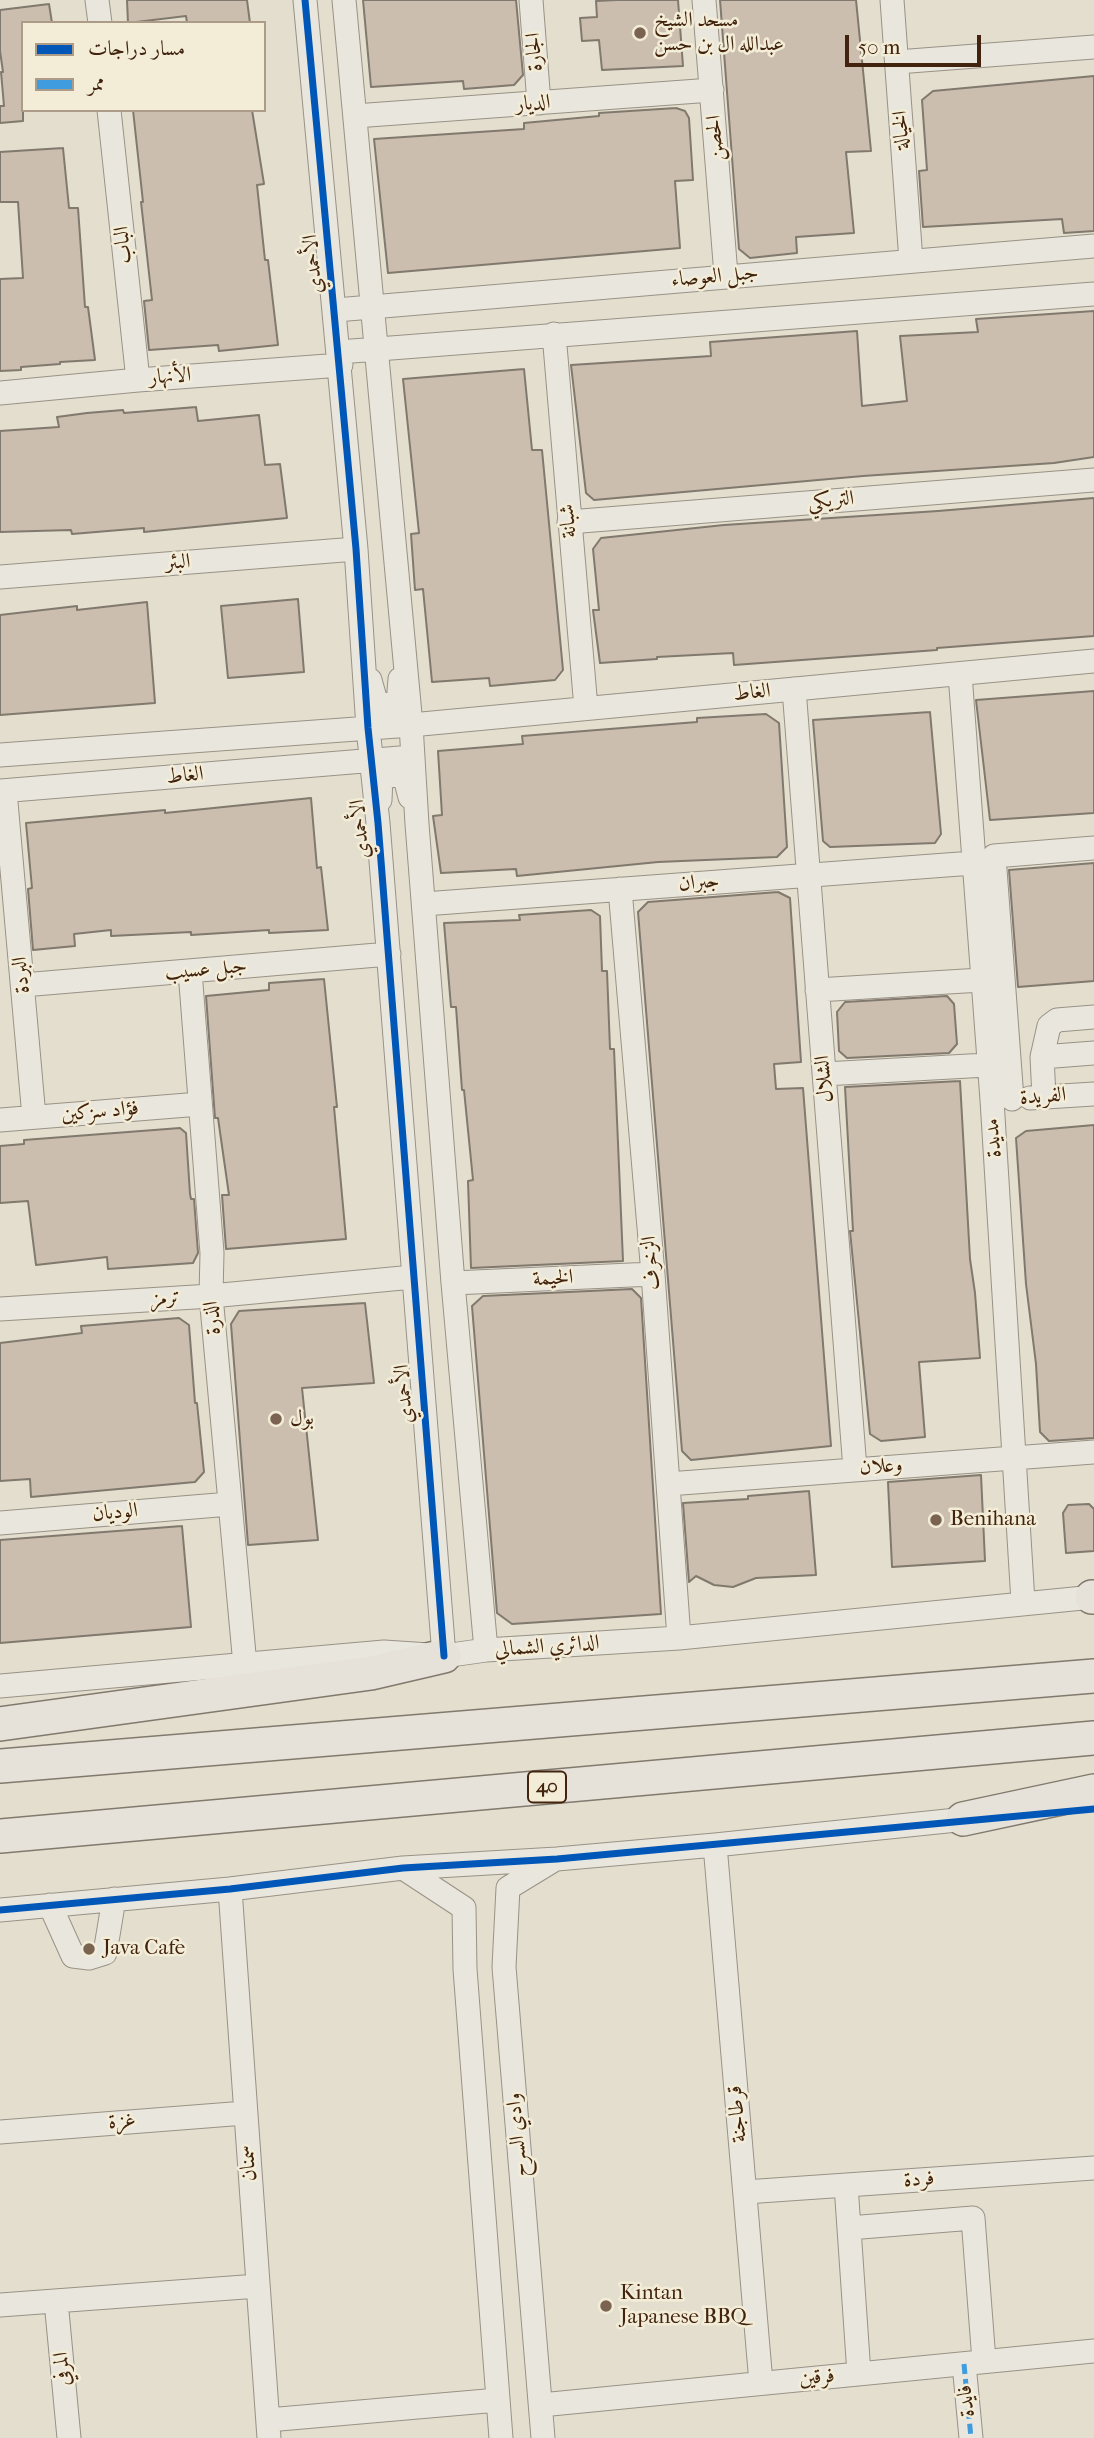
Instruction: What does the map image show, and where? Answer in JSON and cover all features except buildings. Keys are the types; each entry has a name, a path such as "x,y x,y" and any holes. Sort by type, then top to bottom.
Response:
{"highway":[{"path":"0,1724 371,1673 444,1656"},
{"path":"0,1766 1094,1676"},
{"name":"40","path":"0,1836 1094,1738"},
{"path":"963,1819 1094,1791"}],"street":[{"path":"97,0 100,21"},
{"name":"الأحمدي","path":"305,0 336,310 444,1656"},
{"path":"344,0 411,725 416,824 485,1650"},
{"name":"الجارة","path":"531,0 540,103"},
{"name":"الحصن","path":"704,0 726,275"},
{"name":"الخيالة","path":"892,0 911,261"},
{"path":"897,62 1094,47"},
{"name":"الديار","path":"355,116 712,90"},
{"name":"الباب","path":"109,112 138,380"},
{"name":"جبل العوصاء","path":"336,310 1094,246"},
{"path":"340,359 375,349 1094,294"},
{"name":"شبانة","path":"554,334 586,708"},
{"name":"الأنهار","path":"0,393 340,359"},
{"name":"التريكي","path":"569,522 1094,480"},
{"name":"البئر","path":"0,576 356,549"},
{"path":"363,653 377,705 398,704 404,650"},
{"name":"الغاط","path":"0,755 411,725 1094,661"},
{"name":"مديدة","path":"960,674 988,1065 1002,1100 1023,1602"},
{"name":"الشلال","path":"794,689 855,1469"},
{"name":"الغاط","path":"3,791 412,757"},
{"path":"378,823 381,777 404,774 416,824"},
{"name":"البردة","path":"3,791 34,1117"},
{"path":"1002,1100 994,856 1094,848"},
{"name":"جبران","path":"424,904 809,873 973,863"},
{"name":"الزخرف","path":"620,889 653,1274 679,1638"},
{"name":"جبل عسيب","path":"23,985 389,954"},
{"name":"الذرة","path":"190,971 212,1253 211,1296 246,1665"},
{"path":"817,990 981,979"},
{"path":"1044,1097 1042,1057 1049,1026 1057,1020 1094,1017"},
{"path":"1042,1057 1094,1053"},
{"path":"824,1074 988,1065"},
{"name":"الفريدة","path":"1002,1100 1094,1094"},
{"name":"فؤاد سزكين","path":"0,1120 200,1104"},
{"name":"الخيمة","path":"453,1283 653,1274"},
{"name":"ترمز","path":"0,1309 211,1296 413,1277"},
{"name":"وعلان","path":"668,1484 1094,1452"},
{"name":"الوديان","path":"0,1522 230,1504"},
{"name":"الدائري الشمالي","path":"0,1686 384,1652 444,1656 485,1650 679,1638 1093,1597"},
{"path":"0,1910 230,1889 403,1868 556,1859 963,1819 1094,1809"},
{"name":"قرطاجنة","path":"715,1845 761,2383"},
{"name":"وادي السرح","path":"543,2438 504,1968 508,1888 556,1859"},
{"name":"وادي السرح","path":"403,1868 464,1908 465,1969 501,2438"},
{"name":"سمنان","path":"230,1889 268,2429"},
{"path":"50,1905 73,1956 89,1958 105,1953 114,1899"},
{"path":"465,1969 504,1968"},
{"name":"غزة","path":"0,2132 245,2113"},
{"name":"فردة","path":"745,2192 1094,2168"},
{"path":"846,2186 859,2374"},
{"name":"فايدة","path":"849,2228 973,2218 974,2362 971,2438"},
{"path":"0,2305 258,2286"},
{"name":"المرفي","path":"56,2301 69,2438"},
{"name":"فرقين","path":"541,2405 1094,2351"},
{"path":"268,2429 498,2400"}],"marked path":[{"path":"964,2364 971,2438"}],"cycle path":[{"path":"305,0 356,549 368,728 378,823 444,1656"},
{"path":"0,1910 230,1889 403,1868 557,1859 1094,1809"}],"place":[{"name":"مسحد الشيخ عبدالله ال بن حسن","path":"640,33"},
{"name":"بول","path":"276,1419"},
{"name":"Benihana","path":"936,1520"},
{"name":"Java Cafe","path":"89,1949"},
{"name":"Kintan Japanese BBQ","path":"606,2306"}]}
